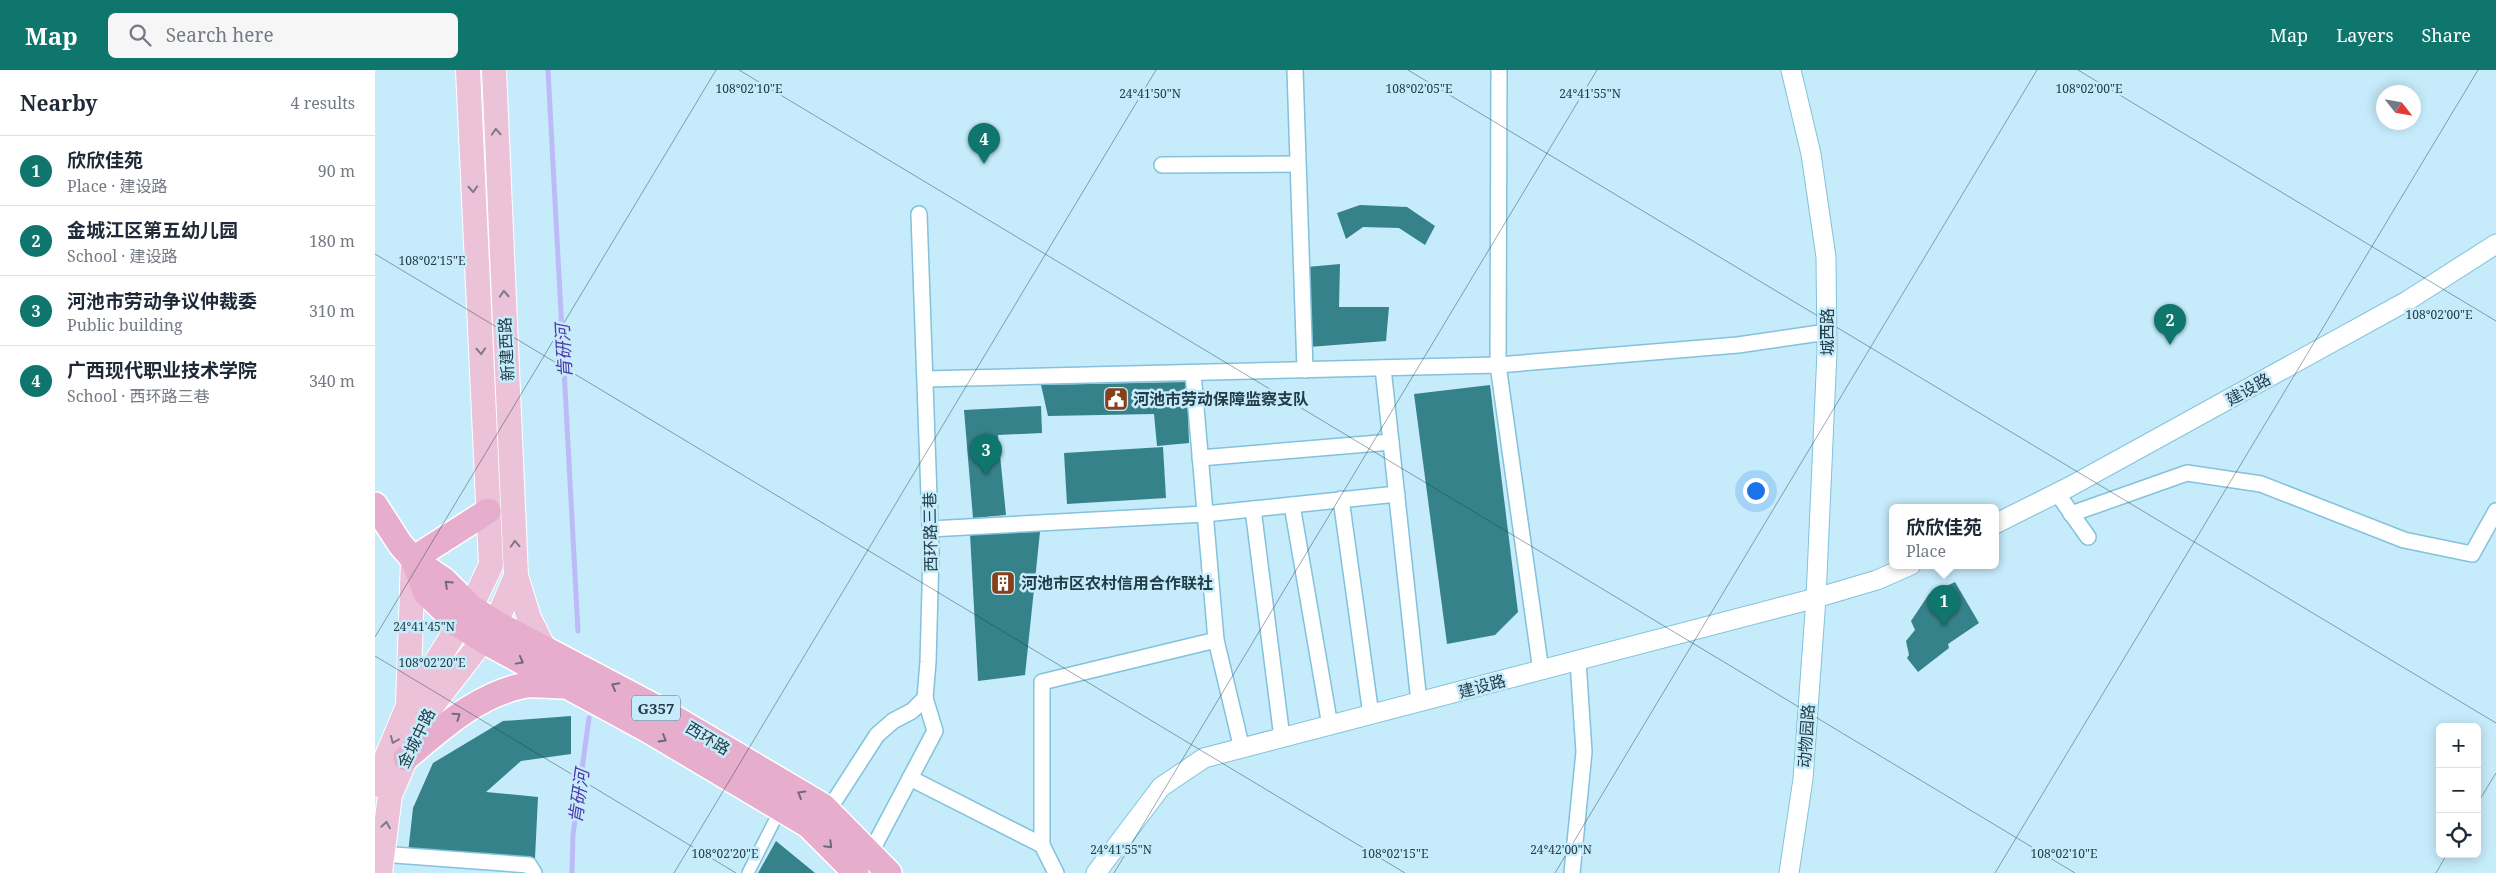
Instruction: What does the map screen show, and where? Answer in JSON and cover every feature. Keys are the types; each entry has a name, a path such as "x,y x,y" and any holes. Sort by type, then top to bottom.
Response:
{"highway":[{"name":"西环路","path":"375,505 400,544 413,559 426,593 490,632 565,686 648,730 781,808 863,864 889,873"},
{"path":"413,559 487,511"},
{"name":"西环路","path":"490,632 545,650 659,709 828,811 863,864"},
{"path":"406,758 458,715 499,692 528,685 565,686"}],"main road":[{"name":"新建西路","path":"465,616 491,565 468,70"},
{"name":"新建西路","path":"490,632 516,576 494,70"},
{"path":"408,706 413,559"},
{"path":"516,576 529,618 545,650"},
{"name":"金城中路","path":"375,785 408,706 465,616"},
{"name":"金城中路","path":"381,864 390,795 423,716 490,632"}],"street":[{"path":"1295,70 1305,370"},
{"path":"1499,70 1498,365 1541,671"},
{"name":"城西路","path":"1791,70 1811,154 1826,257 1827,332 1816,598"},
{"path":"1162,165 1298,164"},
{"name":"西环路三巷","path":"919,214 930,529 928,662 925,698"},
{"name":"建设路","path":"1999,522 2057,493 2407,301 2496,244"},
{"path":"926,379 1498,365 1738,345 1827,332"},
{"path":"1383,368 1419,702"},
{"path":"1193,372 1216,640 1242,749"},
{"path":"1200,458 1391,442"},
{"path":"2071,514 2187,473 2261,484 2404,540 2472,554 2496,511"},
{"path":"2057,493 2088,537"},
{"path":"930,529 1205,514 1397,494"},
{"path":"1341,500 1371,715"},
{"path":"1291,505 1330,726"},
{"path":"1253,509 1282,738"},
{"name":"建设路","path":"1096,873 1161,787 1205,758 1816,598 1877,580 1902,569"},
{"name":"动物园路","path":"1789,873 1803,779 1816,598"},
{"path":"1056,873 1042,845 1042,682 1216,640"},
{"path":"1572,873 1584,752 1578,661"},
{"path":"828,811 877,735 893,721 912,711 925,698 935,732 863,864"},
{"path":"910,778 1042,845"},
{"path":"748,873 781,808"},
{"path":"381,864 474,867 529,865 534,873"}],"building":[{"path":"1360,205 1407,207 1435,226 1425,245 1399,228 1363,227 1346,239 1337,213"},
{"path":"1340,264 1339,307 1389,307 1386,341 1309,347 1307,267"},
{"name":"河池市劳动保障监察支队","path":"1187,382 1189,443 1157,446 1154,414 1048,416 1041,385"},
{"path":"1490,385 1518,612 1495,635 1447,644 1414,394"},
{"path":"1041,406 1042,433 998,435 1006,515 973,518 964,410"},
{"path":"1163,447 1166,498 1067,504 1064,453"},
{"name":"河池市区农村信用合作联社","path":"1040,532 1025,675 978,681 970,534"},
{"path":"1955,582 1979,623 1948,644 1949,648 1918,672 1907,658 1909,655 1906,641 1915,630 1911,621 1929,594"},
{"path":"571,716 571,754 521,761 486,792 538,797 535,858 408,853 413,808 433,763 503,721"},
{"path":"776,841 815,873 758,873"}],"waterway":[{"name":"肯研河","path":"548,70 578,631"},
{"name":"肯研河","path":"572,873 573,835 589,718"}],"place":[{"name":"广西现代职业技术学院","path":"984,164"},
{"name":"金城江区第五幼儿园","path":"2170,345"},
{"name":"河池市劳动保障监察支队","path":"1116,399"},
{"name":"河池市劳动争议仲裁委","path":"986,475"},
{"name":"河池市区农村信用合作联社","path":"1003,583"},
{"name":"欣欣佳苑","path":"1944,626"}]}
